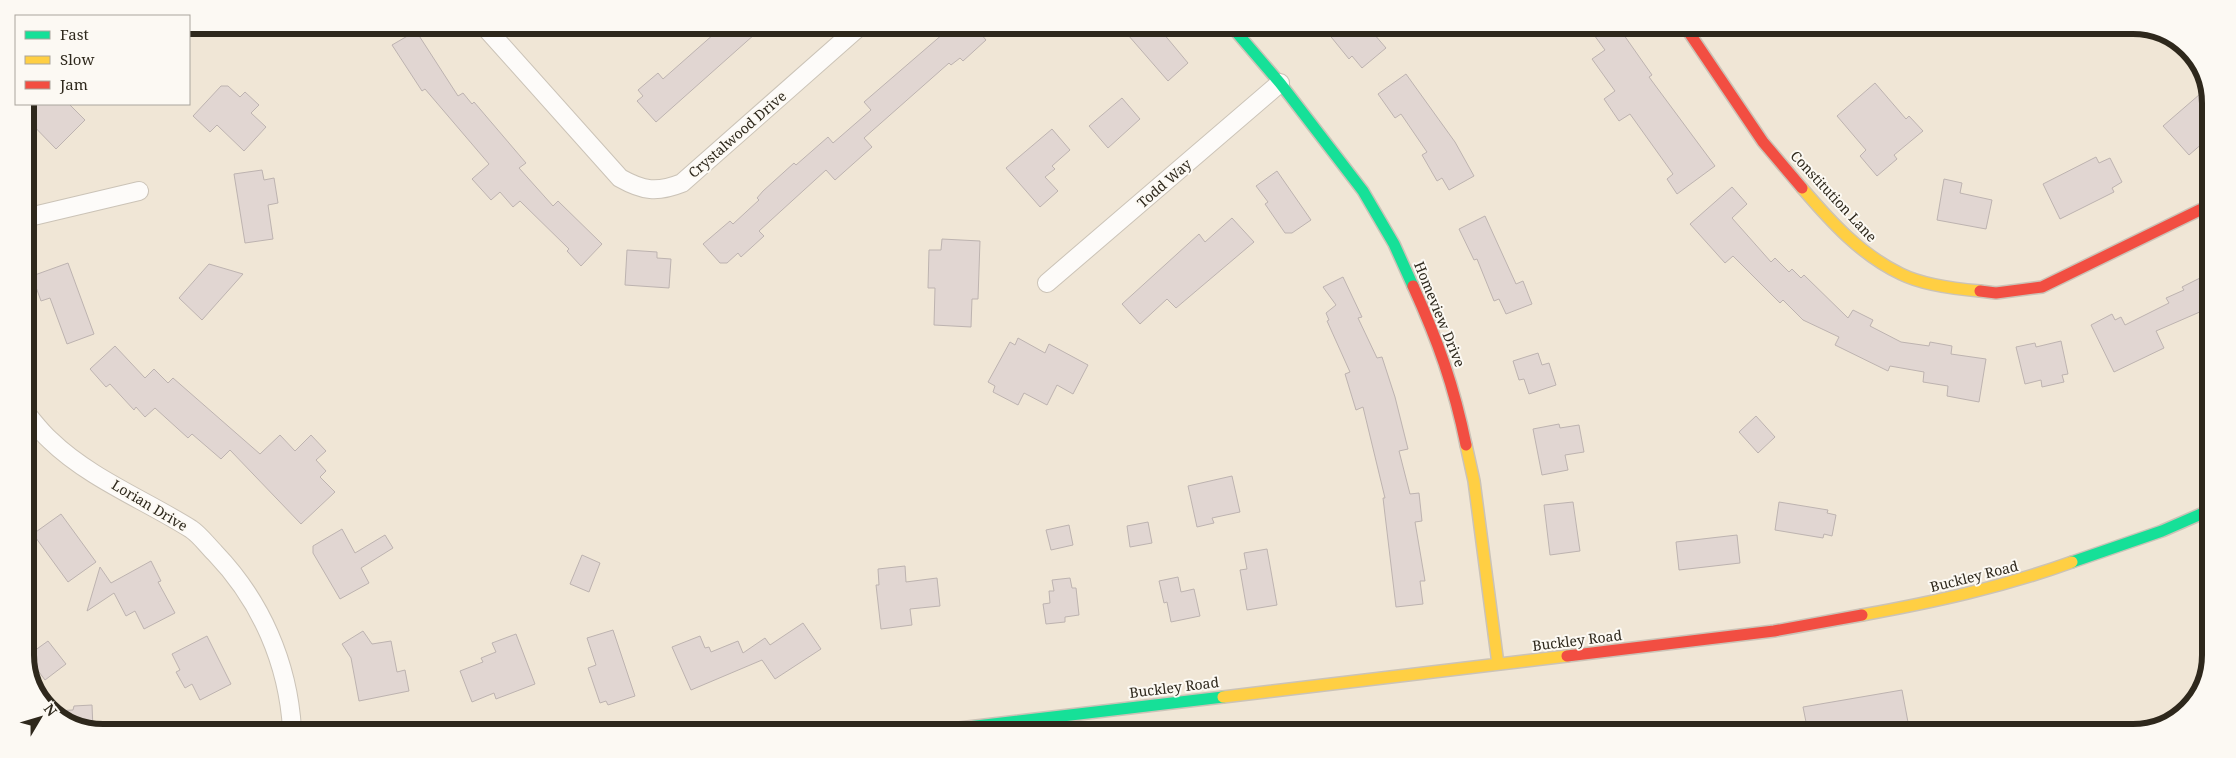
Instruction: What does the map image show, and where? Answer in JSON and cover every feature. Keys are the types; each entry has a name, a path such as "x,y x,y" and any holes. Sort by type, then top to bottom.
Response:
{"street":[{"name":"Crystalwood Drive","path":"491,34 620,178 637,188 664,190 682,182 851,34"},
{"name":"Homeview Drive","path":"1238,34 1280,83 1363,191 1394,244 1433,329 1455,392 1474,480 1498,664"},
{"name":"Constitution Lane","path":"1690,34 1763,142 1809,196 1858,248 1902,274 1951,288 1996,293 2042,287 2202,209"},
{"name":"Todd Way","path":"1047,283 1280,83"},
{"path":"34,216 139,191"},
{"name":"Lorian Drive","path":"34,422 49,440 77,462 193,530 238,577 269,630 282,669 292,724"},
{"name":"Buckley Road","path":"993,724 1774,631 1935,602 2016,582 2162,531 2202,514"}],"building":[{"path":"411,34 418,34 458,96 463,93 472,104 474,102 526,163 519,168 553,206 558,201 602,244 581,266 567,251 569,249 520,201 513,207 500,192 491,200 472,179 489,164 425,89 422,91 392,45"},
{"path":"714,34 755,34 656,122 637,101 643,96 638,90 658,73 663,79"},
{"path":"943,34 981,34 986,40 963,61 960,58 951,65 949,63 864,138 872,147 835,180 826,170 759,231 764,236 741,257 738,253 727,263 720,263 703,244 730,221 733,224 759,200 757,198 763,191 794,163 796,165 828,137 833,143 871,110 864,102"},
{"path":"1164,34 1188,63 1168,81 1128,35"},
{"path":"1329,34 1374,34 1386,48 1362,68 1352,56 1349,59"},
{"path":"1593,34 1623,34 1652,75 1649,77 1715,166 1677,194 1667,179 1673,174 1630,114 1619,121 1604,99 1615,91 1592,59 1605,50"},
{"path":"1406,74 1455,142 1474,176 1449,190 1442,178 1437,181 1422,155 1427,152 1401,114 1395,118 1378,94"},
{"path":"1875,83 1906,119 1909,116 1923,131 1894,155 1897,159 1877,176 1860,156 1866,150 1837,116"},
{"path":"221,86 228,86 240,97 245,92 259,105 251,113 266,127 244,151 217,125 210,132 193,116"},
{"path":"2201,93 2202,144 2189,155 2163,126"},
{"path":"1122,98 1140,119 1108,148 1089,126"},
{"path":"34,105 70,105 85,120 56,149 34,126"},
{"path":"1052,129 1070,150 1052,166 1055,169 1045,177 1058,191 1040,207 1006,168"},
{"path":"2096,157 2099,163 2110,158 2122,182 2112,188 2114,192 2060,219 2043,184"},
{"path":"262,170 264,180 274,178 278,203 268,205 273,239 245,243 234,174"},
{"path":"1277,171 1311,220 1292,233 1285,233 1265,204 1268,202 1256,186"},
{"path":"1944,179 1962,183 1960,193 1992,200 1986,229 1937,220"},
{"path":"1732,187 1747,204 1732,218 1771,262 1775,258 1789,272 1792,269 1801,278 1804,275 1848,318 1853,310 1873,320 1870,326 1901,342 1929,346 1930,342 1952,346 1951,354 1986,359 1979,402 1947,396 1948,386 1923,382 1924,372 1890,366 1888,371 1835,345 1839,337 1803,320 1783,300 1780,303 1733,256 1725,263 1690,224"},
{"path":"1485,216 1516,284 1523,281 1532,304 1506,314 1499,299 1494,301 1477,259 1474,260 1459,229"},
{"path":"1232,218 1254,242 1176,308 1167,299 1140,324 1122,304 1199,234 1205,242"},
{"path":"942,239 980,241 978,299 972,299 971,327 934,325 935,288 928,288 929,250 941,250"},
{"path":"627,250 657,252 657,258 671,259 669,288 625,285"},
{"path":"68,263 94,334 67,344 50,298 41,301 34,282 34,275"},
{"path":"209,264 243,274 202,320 179,298"},
{"path":"1343,277 1362,317 1358,318 1377,358 1382,357 1395,397 1408,449 1399,451 1410,494 1419,493 1422,521 1415,522 1425,581 1420,581 1423,604 1396,607 1383,498 1385,498 1363,407 1356,410 1345,374 1350,372 1327,321 1329,320 1326,313 1336,305 1323,287"},
{"path":"2202,277 2202,311 2156,331 2164,348 2114,372 2091,325 2112,314 2115,320 2121,317 2125,325 2169,303 2166,298 2184,290 2182,287"},
{"path":"1018,338 1045,353 1049,344 1088,365 1073,394 1057,385 1047,405 1024,393 1018,405 993,392 995,386 988,382 1010,342 1015,345"},
{"path":"2061,341 2068,374 2062,375 2064,382 2042,387 2041,380 2025,384 2016,347 2035,343 2036,347"},
{"path":"115,346 145,378 154,369 168,383 173,378 260,454 280,435 295,451 311,435 326,451 316,460 326,471 320,477 335,492 301,524 230,450 221,459 192,434 188,438 155,408 145,417 136,407 134,410 110,384 106,387 90,369"},
{"path":"1538,353 1542,365 1549,363 1556,385 1529,394 1524,379 1519,380 1513,361"},
{"path":"1756,416 1775,437 1758,453 1739,432"},
{"path":"1559,424 1560,428 1579,425 1584,452 1565,455 1568,470 1542,475 1533,429"},
{"path":"1232,476 1240,512 1212,518 1214,523 1197,527 1188,486"},
{"path":"1573,502 1580,551 1550,555 1544,505"},
{"path":"1779,502 1828,510 1827,513 1836,515 1832,536 1824,534 1823,538 1775,530"},
{"path":"61,514 96,562 68,582 34,533"},
{"path":"1148,522 1152,543 1130,547 1127,526"},
{"path":"1069,525 1073,545 1051,550 1046,530"},
{"path":"342,529 355,553 385,535 393,548 361,568 369,583 340,599 313,553 313,546"},
{"path":"1737,535 1740,563 1679,570 1676,542"},
{"path":"1267,549 1277,605 1247,610 1240,570 1247,569 1244,553"},
{"path":"582,555 600,563 589,592 570,584"},
{"path":"151,561 161,581 158,582 175,613 144,629 135,611 126,616 114,593 87,611 100,567 111,583"},
{"path":"905,566 906,582 937,578 940,606 910,609 912,625 881,629 876,585 879,585 878,569"},
{"path":"1178,577 1181,592 1194,589 1200,616 1171,622 1167,602 1164,603 1159,581"},
{"path":"1070,578 1072,588 1076,588 1079,615 1065,617 1065,622 1046,624 1043,604 1050,603 1049,591 1054,591 1052,580"},
{"path":"803,623 821,649 775,679 762,660 691,690 672,647 700,636 705,648 709,647 711,652 738,641 743,653 765,638 770,645"},
{"path":"613,630 635,696 608,705 606,701 600,703 588,668 596,665 587,638"},
{"path":"363,631 372,644 391,641 397,672 405,670 409,691 359,701 351,658 342,644"},
{"path":"516,634 535,684 496,699 494,693 472,702 460,671 483,662 481,658 496,652 492,643"},
{"path":"207,636 231,684 200,700 192,684 185,688 176,672 180,670 172,654"},
{"path":"48,641 66,664 45,680 35,666 34,651"},
{"path":"1902,690 1908,724 1806,724 1803,707"},
{"path":"92,705 93,724 81,721 65,714 65,710 73,710 74,706"}],"traffic: fast":[{"path":"1238,34 1280,83 1363,191 1394,244 1413,286"},
{"path":"2072,562 2162,531 2202,514"},
{"path":"994,724 1223,697"}],"traffic: slow":[{"path":"1802,188 1847,237 1886,266 1910,278 1929,284 1980,291"},
{"path":"1466,445 1474,481 1498,664"},
{"path":"1862,615 1968,593 2072,562"},
{"path":"1223,697 1567,656"}],"traffic: jam":[{"path":"1690,34 1763,142 1802,188"},
{"path":"1980,291 1996,293 2042,287 2202,209"},
{"path":"1413,286 1444,364 1466,445"},
{"path":"1567,656 1774,631 1862,615"}]}
